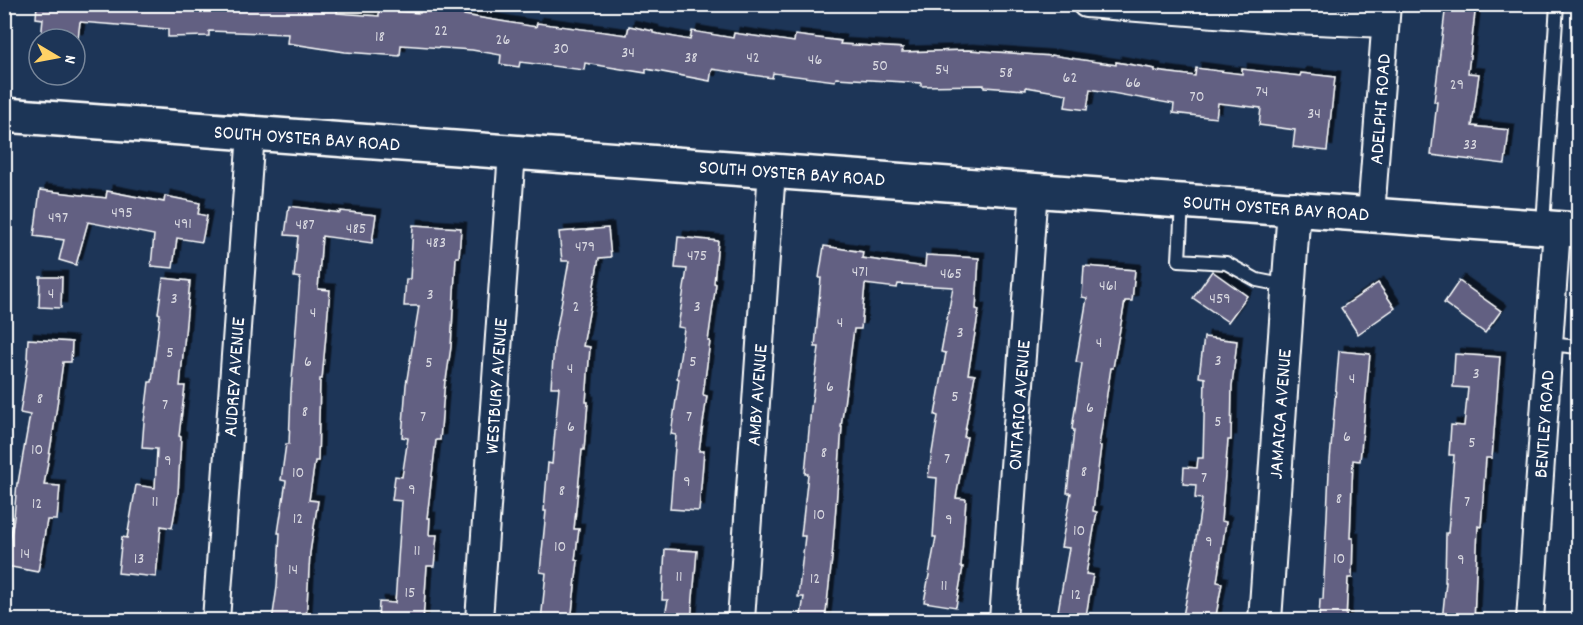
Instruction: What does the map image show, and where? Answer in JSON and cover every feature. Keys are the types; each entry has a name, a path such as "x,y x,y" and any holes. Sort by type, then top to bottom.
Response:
{"main road":[{"name":"SOUTH OYSTER BAY ROAD","path":"4,116 1559,228"}],"street":[{"path":"1086,4 1293,20 1386,14"},
{"name":"ADELPHI ROAD","path":"1371,214 1386,14"},
{"name":"AUDREY AVENUE","path":"216,621 250,134"},
{"name":"WESTBURY AVENUE","path":"479,621 512,152"},
{"name":"AMBY AVENUE","path":"741,621 772,170"},
{"name":"ONTARIO AVENUE","path":"1003,621 1034,189"},
{"name":"JAMAICA AVENUE","path":"1265,621 1294,208"},
{"name":"BENTLEY ROAD","path":"1530,621 1559,228"}],"lane":[{"path":"1557,4 1559,228"},
{"path":"1182,200 1179,260 1226,263 1257,280 1288,286"},
{"path":"1549,344 1578,347"}],"building":[{"path":"37,4 338,4 337,13 379,16 379,10 420,13 420,9 464,12 464,15 536,27 537,23 627,35 629,26 690,40 692,31 733,38 734,33 794,42 795,35 841,41 840,44 903,48 902,52 968,50 1051,55 1116,65 1116,62 1155,69 1155,71 1195,76 1196,68 1242,74 1242,69 1300,76 1301,73 1335,77 1327,151 1293,147 1295,130 1259,125 1261,108 1218,103 1216,118 1173,113 1174,104 1090,89 1087,110 1065,107 1067,94 1026,87 1026,90 984,87 984,85 921,86 921,83 836,78 835,81 773,73 772,78 712,69 710,81 646,69 646,73 585,63 584,70 520,62 519,67 500,64 501,55 472,50 401,45 400,56 345,52 287,43 288,34 209,31 209,36 168,37 168,29 80,22 79,27 42,27 43,19 36,18"},
{"path":"1446,4 1476,4 1468,73 1479,74 1472,126 1509,130 1505,164 1431,155 1437,102 1434,102"},
{"path":"40,190 106,198 107,191 164,202 165,196 200,203 198,214 207,216 202,242 177,238 173,268 151,266 154,235 88,222 76,265 59,260 64,240 34,236"},
{"path":"289,206 376,215 372,243 322,236 318,289 330,290 322,379 320,379 318,461 315,461 309,500 318,501 310,553 306,621 272,621 277,587 280,533 278,533 286,481 281,480 286,444 289,444 300,278 294,277 298,236 285,235"},
{"path":"413,225 461,228 459,257 456,257 451,347 445,380 440,440 436,440 427,518 430,518 429,535 437,535 434,566 427,566 423,621 378,621 379,602 395,603 402,501 392,500 395,476 402,477 408,438 402,437 406,385 419,306 404,306 406,279 410,279"},
{"path":"608,228 611,257 599,258 583,346 590,347 586,402 588,402 574,529 579,529 575,560 578,561 571,621 541,621 546,573 540,572 546,511 544,511 548,463 552,464 559,387 551,387 554,344 569,261 562,261 559,232"},
{"path":"678,237 718,241 714,283 716,284 703,395 707,396 699,451 704,451 699,511 670,509 676,435 671,434 684,328 678,327 687,269 675,268"},
{"path":"824,246 863,252 862,258 925,267 926,255 979,258 976,309 979,310 968,374 975,375 956,498 966,499 961,567 963,567 956,607 924,602 936,537 933,537 937,478 928,477 938,416 935,415 946,353 941,352 953,287 898,284 897,288 865,284 861,329 854,329 841,427 825,621 800,621 804,597 798,597 805,536 801,536 808,474 805,474 811,408 819,347 815,347 821,278 819,278"},
{"path":"1084,266 1135,270 1132,301 1125,301 1113,368 1111,368 1099,446 1101,446 1093,511 1097,512 1086,574 1093,575 1086,616 1058,611 1069,548 1061,547 1071,493 1067,493 1074,430 1072,429 1082,363 1076,362 1087,298 1082,297"},
{"path":"1212,271 1247,296 1228,322 1193,298"},
{"path":"40,277 62,277 61,308 39,307"},
{"path":"163,278 190,281 180,386 185,386 179,436 181,437 178,494 172,528 161,526 156,577 118,573 122,537 127,538 136,485 155,488 157,449 142,448 149,382 152,382"},
{"path":"1459,281 1501,311 1485,333 1444,303"},
{"path":"1378,283 1395,308 1358,334 1341,308"},
{"path":"1204,337 1237,341 1232,386 1231,440 1228,440 1221,521 1226,522 1217,582 1222,583 1215,621 1203,621 1183,616 1202,499 1195,498 1196,485 1183,484 1184,467 1197,468 1198,458 1203,458 1205,378 1199,377"},
{"path":"28,339 72,342 71,362 63,362 44,485 60,486 57,520 47,520 38,572 6,566 17,483 30,415 20,413 28,359"},
{"path":"1339,351 1370,354 1360,461 1353,460 1350,538 1353,538 1352,578 1348,578 1346,621 1319,621 1320,599 1323,599 1329,472"},
{"path":"1455,354 1500,357 1492,458 1486,458 1481,527 1478,526 1474,621 1442,621 1446,582 1446,533 1448,533 1454,455 1449,455 1451,425 1464,426 1468,388 1453,387"},
{"path":"665,549 697,551 691,621 664,621 668,600 662,600"}]}
